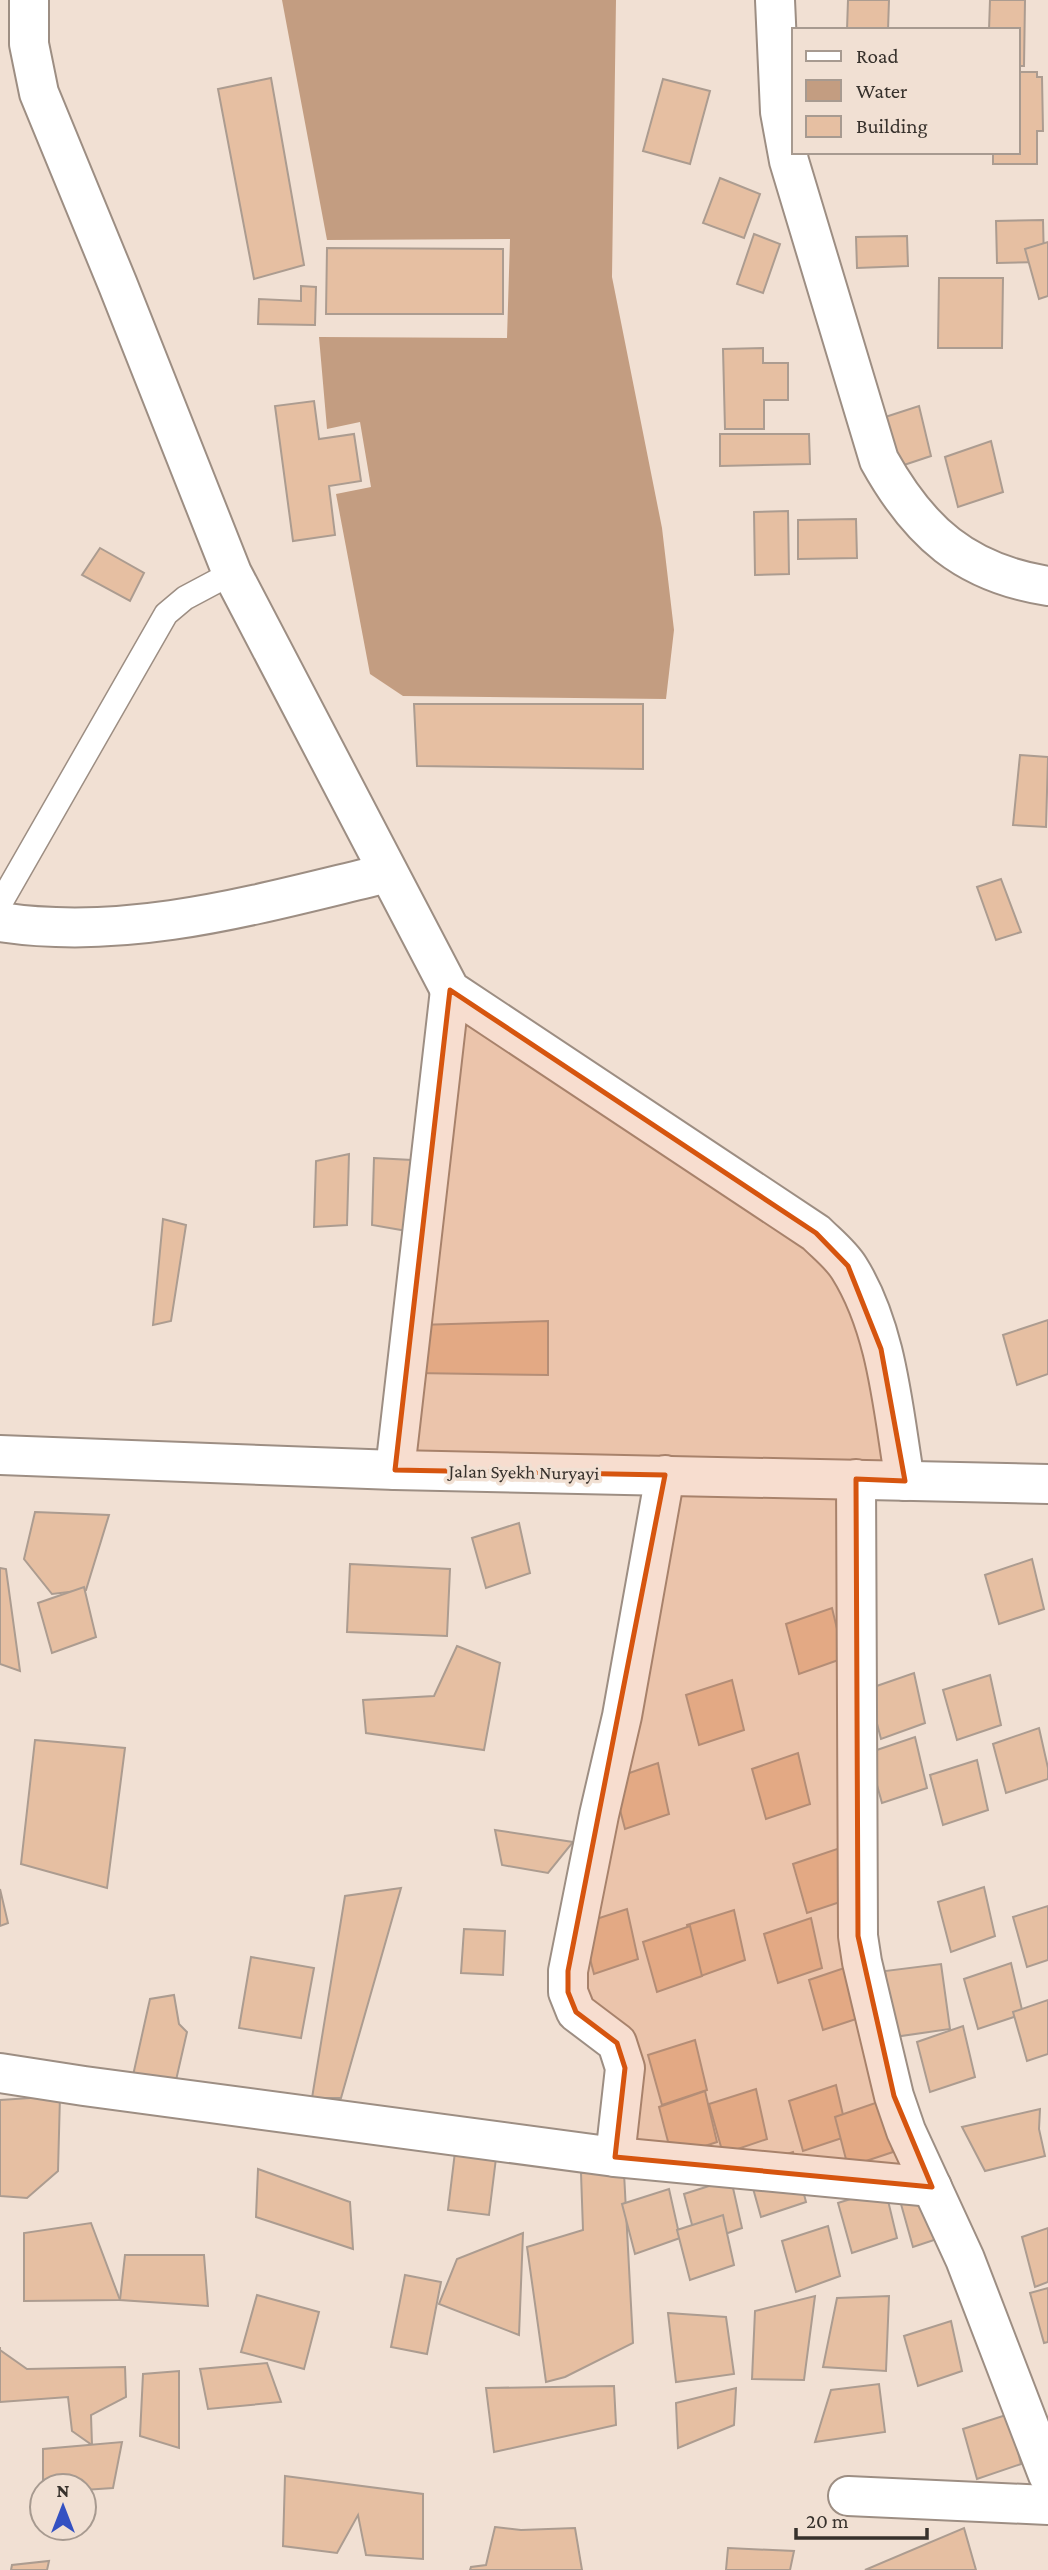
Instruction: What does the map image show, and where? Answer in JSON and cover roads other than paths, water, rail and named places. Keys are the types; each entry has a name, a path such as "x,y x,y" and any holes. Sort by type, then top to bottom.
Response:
{"street":[{"path":"29,0 29,44 39,93 232,573 450,990 816,1233 848,1266 867,1303 881,1349 905,1481"},
{"path":"775,0 780,111 789,161 878,460 897,492 934,534 970,562 1017,581 1048,586"},
{"path":"0,922 33,927 104,927 172,921 388,873"},
{"path":"395,1470 450,990"},
{"name":"Jalan Syekh Nuryayi","path":"0,1455 395,1470 1048,1484"},
{"path":"615,2157 625,2068 617,2043 576,2012 568,1992 568,1971 622,1716 665,1475"},
{"path":"856,1479 858,1937 862,1962 894,2096 906,2131 965,2259 1048,2475"},
{"path":"0,2073 615,2157 932,2187"},
{"path":"848,2496 1048,2505"}],"lane":[{"path":"0,904 166,614 185,598 232,573"}],"water":[{"path":"282,0 616,0 612,277 662,528 674,630 666,699 403,696 370,674 336,494 371,487 360,422 327,429 319,337 507,338 510,239 327,240"}]}
